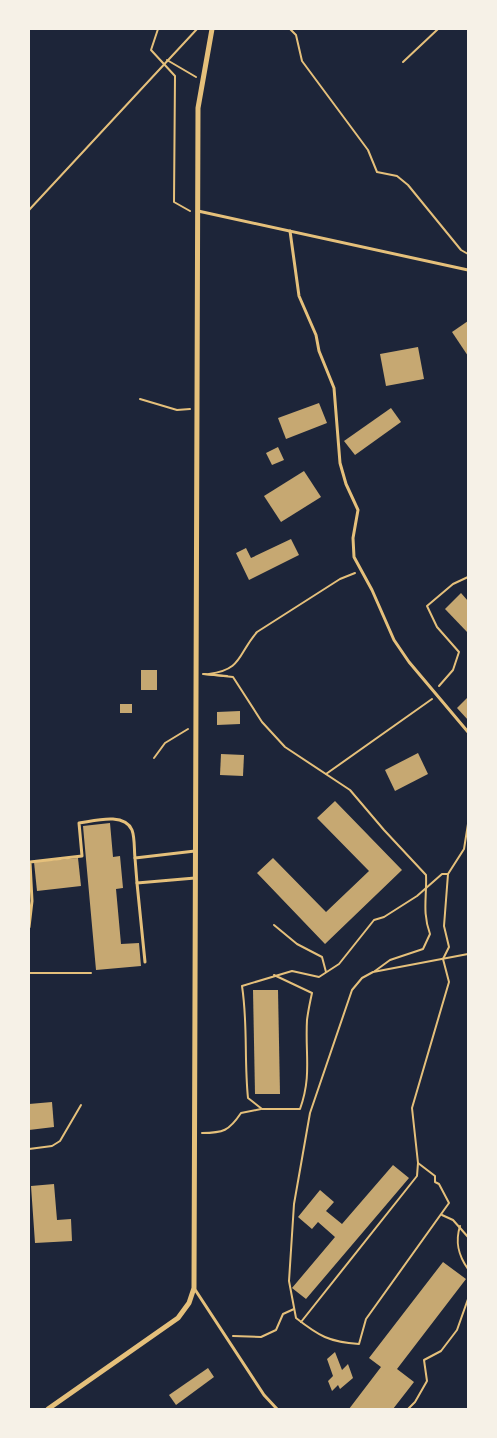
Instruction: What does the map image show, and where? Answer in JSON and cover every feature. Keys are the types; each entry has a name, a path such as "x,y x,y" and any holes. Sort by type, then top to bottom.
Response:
{"street":[{"path":"48,1409 178,1318 189,1303 194,1288 198,108 212,29"}],"lane":[{"path":"198,213 468,270"},
{"path":"290,231 298,296 316,335 319,350 334,388 337,449 346,484 358,510 353,538 354,557 394,640 468,732"},
{"path":"29,927 32,901 30,862 82,856 79,823 113,819 128,824 132,831 145,962"},
{"path":"135,858 196,850"},
{"path":"137,883 196,878"},
{"path":"194,1288 264,1395 277,1409"}],"path":[{"path":"158,29 151,50 175,76 174,202 198,213"},
{"path":"29,210 197,29"},
{"path":"290,29 296,35 302,61 368,150 377,172 397,176 408,185 461,250 468,254"},
{"path":"403,62 438,29"},
{"path":"167,60 203,81"},
{"path":"140,399 177,410 197,408"},
{"path":"205,674 226,672 235,666 247,644 257,632 340,579 361,569"},
{"path":"434,691 453,670 458,652 437,627 427,606 453,584 468,577"},
{"path":"196,674 233,677 262,722 286,747 350,790 426,875 427,888 424,916 430,934 423,949 390,960 362,978 352,990 310,1113 294,1204 289,1281 296,1318 319,1336 335,1342 359,1344 366,1319 449,1203 439,1184 435,1182 435,1176 418,1163"},
{"path":"196,674 227,676"},
{"path":"326,774 438,696"},
{"path":"154,758 165,743 196,723"},
{"path":"301,1322 417,1176 418,1163 412,1108 449,982 443,959 449,947 444,926 448,874 464,849 468,824"},
{"path":"262,1109 248,1098 244,1064 247,1029 242,986 292,971 319,977 339,964 374,920 384,917 427,888 442,874 448,874"},
{"path":"274,925 297,944 322,957 326,972"},
{"path":"373,972 468,954"},
{"path":"29,973 91,973"},
{"path":"195,1133 219,1133 233,1125 241,1113 262,1109 300,1109 306,1092 309,1059 307,1020 312,994 274,975"},
{"path":"29,1149 52,1146 60,1141 81,1105"},
{"path":"441,1214 460,1226 468,1237"},
{"path":"460,1226 456,1240 462,1260 468,1269"},
{"path":"408,1409 415,1402 427,1381 424,1360 441,1351 457,1330 468,1298"},
{"path":"225,1335 261,1337 276,1330 283,1314 294,1309"}],"shaded area":[{"path":"29,29 468,29 468,1409 29,1409"}],"building":[{"path":"468,321 468,356 452,332"},
{"path":"418,347 424,379 386,386 380,354"},
{"path":"319,403 327,423 286,439 278,418"},
{"path":"391,408 401,422 355,455 344,441"},
{"path":"278,447 284,460 272,465 266,453"},
{"path":"304,471 321,497 281,522 264,496"},
{"path":"291,539 299,555 249,580 236,553 246,548 251,558"},
{"path":"461,593 468,601 468,633 445,609"},
{"path":"141,670 157,670 157,690 141,690"},
{"path":"468,697 468,720 457,708"},
{"path":"120,704 132,704 132,713 120,713"},
{"path":"240,711 240,724 217,725 217,712"},
{"path":"418,753 428,774 395,791 385,770"},
{"path":"221,754 244,755 243,776 220,775"},
{"path":"335,801 402,870 325,944 257,873 273,858 326,912 369,871 317,818"},
{"path":"110,823 113,857 120,856 123,888 116,889 121,944 139,943 141,966 96,970 83,826"},
{"path":"78,858 81,886 37,891 34,862"},
{"path":"253,990 278,990 280,1094 255,1094"},
{"path":"52,1102 54,1127 29,1130 29,1104"},
{"path":"393,1165 409,1178 306,1299 292,1288 335,1237 318,1222 312,1229 298,1217 320,1190 334,1202 326,1211 342,1224"},
{"path":"54,1184 57,1220 71,1219 72,1241 35,1243 31,1186"},
{"path":"443,1262 466,1279 397,1369 414,1382 393,1409 349,1409 381,1367 369,1358"},
{"path":"335,1352 342,1370 348,1364 353,1378 340,1389 338,1385 332,1391 328,1381 333,1376 327,1359"},
{"path":"208,1368 214,1377 176,1405 169,1395"}]}
